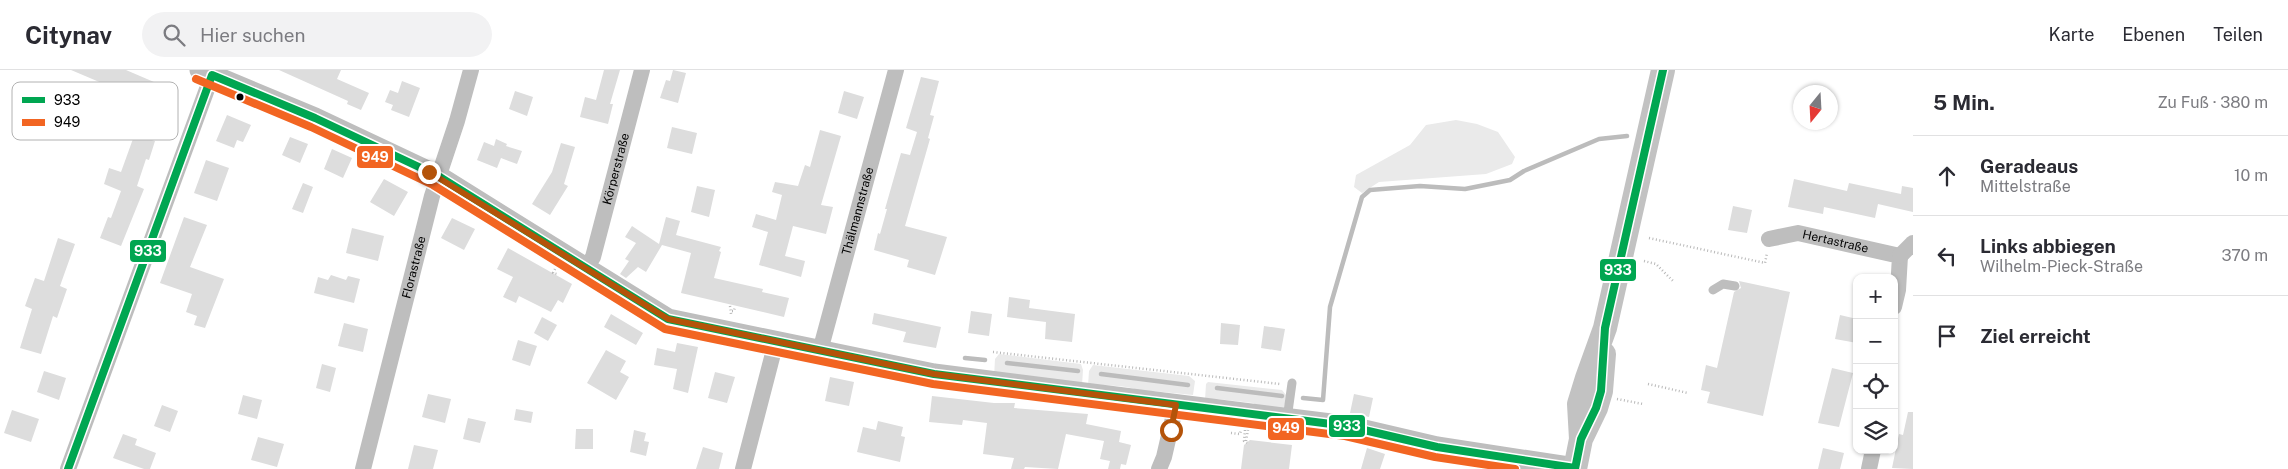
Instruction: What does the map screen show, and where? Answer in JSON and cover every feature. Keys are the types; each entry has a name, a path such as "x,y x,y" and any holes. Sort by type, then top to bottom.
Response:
{"main road":[{"path":"1577,469 1581,439 1596,408 1601,391 1606,328 1664,70"}],"street":[{"name":"Florastraße","path":"363,469 438,176 457,121 471,70"},
{"name":"Körperstraße","path":"586,268 593,257 642,70"},
{"name":"Thälmannstraße","path":"820,351 896,70"},
{"path":"68,469 208,72 315,118 438,176 668,319 934,374 1348,426 1437,447 1577,469"},
{"name":"Hertastraße","path":"1769,239 1798,233 1900,256"},
{"path":"1898,290 1900,256 1913,243"},
{"path":"743,469 776,342"},
{"path":"1159,469 1164,457 1176,405"},
{"path":"1869,469 1872,454"}],"lane":[{"path":"1713,290 1723,284 1735,286"},
{"path":"1287,419 1292,384"}],"path":[{"path":"1649,238 1765,263 1769,239"},
{"path":"1644,261 1656,264 1673,281"},
{"path":"730,306 729,310 732,312 735,307"},
{"path":"994,352 1292,384"},
{"path":"1648,384 1688,393"},
{"path":"1613,398 1643,404"},
{"path":"1231,433 1240,434 1241,429 1246,430 1244,441 1247,442 1248,432"}],"shaded area":[{"path":"1456,120 1477,124 1498,132 1515,157 1512,164 1486,174 1379,182 1362,193 1354,187 1356,175 1410,145 1426,125"},
{"path":"999,354 1081,364 1083,370 1082,385 994,377 995,359"},
{"path":"1093,365 1189,376 1195,381 1193,395 1153,391 1147,395 1127,387 1088,386 1089,371"},
{"path":"1208,382 1282,390 1286,395 1284,411 1263,409 1253,403 1217,399 1209,402 1205,400 1206,384"}],"building":[{"path":"71,70 126,70 154,82 99,82"},
{"path":"279,70 341,70 337,79 369,93 361,110 347,104 348,101"},
{"path":"604,70 620,70 610,104 613,104 608,124 580,117 585,97 596,100"},
{"path":"673,70 686,73 678,103 660,98 666,80 670,81"},
{"path":"921,77 939,81 930,115 934,116 928,138 930,139 905,226 947,237 935,275 907,267 909,260 874,250 887,209 885,209 901,153 910,155 917,132 906,128"},
{"path":"402,81 420,88 409,117 391,110 393,105 385,102 390,90 398,93"},
{"path":"515,91 533,97 527,116 509,109"},
{"path":"844,91 864,97 857,119 838,113"},
{"path":"227,115 251,125 243,142 237,140 234,148 216,141"},
{"path":"672,127 697,133 692,154 667,148"},
{"path":"820,130 841,136 821,205 833,207 826,234 793,226 785,256 805,261 801,277 759,265 768,232 752,227 756,214 776,220 782,195 772,192 775,182 798,186 805,165 810,167"},
{"path":"290,137 308,144 300,163 282,155"},
{"path":"496,139 507,144 506,146 522,151 517,164 501,158 497,168 477,160 484,142 494,146"},
{"path":"133,140 155,141 149,160 146,159 137,186 144,189 121,246 100,238 108,217 111,218 121,191 104,184 109,168 121,172"},
{"path":"561,143 575,147 564,184 568,186 550,215 532,204 552,172"},
{"path":"332,149 352,158 343,178 324,169"},
{"path":"206,160 229,168 217,201 194,193"},
{"path":"384,179 408,192 394,216 370,202"},
{"path":"1794,179 1847,191 1849,183 1901,194 1902,186 1913,188 1913,212 1878,204 1875,218 1824,207 1823,214 1788,207"},
{"path":"303,183 313,187 303,213 292,209"},
{"path":"697,186 715,190 709,217 691,212"},
{"path":"1733,206 1752,210 1747,233 1728,230"},
{"path":"184,217 207,225 190,267 224,279 205,328 194,325 197,316 186,312 192,294 160,283"},
{"path":"666,217 680,221 676,235 721,247 714,278 763,289 762,292 789,298 784,317 681,293 691,253 662,245 646,272 638,267 626,278 620,274 629,261 625,259 636,243 625,237 632,226 659,244"},
{"path":"452,218 475,229 464,250 441,238"},
{"path":"352,228 384,236 378,261 346,253"},
{"path":"58,238 75,244 60,286 67,289 57,318 53,316 41,354 20,348 32,309 25,306 35,278 44,281"},
{"path":"508,248 572,284 563,303 558,300 551,312 519,296 516,303 503,297 513,277 497,269"},
{"path":"331,275 346,280 348,276 360,279 354,303 314,293 318,277 328,280"},
{"path":"1739,281 1790,292 1763,416 1707,403 1710,392 1701,390 1706,365 1717,368 1734,292 1741,288"},
{"path":"1009,297 1030,300 1029,308 1075,314 1072,342 1045,339 1046,322 1007,317"},
{"path":"971,311 992,314 989,336 968,333"},
{"path":"874,313 941,327 936,348 903,342 906,332 872,324"},
{"path":"611,314 643,333 636,345 604,327"},
{"path":"1840,315 1853,318 1853,342 1835,339"},
{"path":"542,317 557,325 548,341 534,333"},
{"path":"344,323 368,329 363,352 338,346"},
{"path":"1221,323 1240,325 1238,345 1220,344"},
{"path":"1264,326 1285,329 1281,351 1261,348"},
{"path":"518,340 537,346 530,366 512,360"},
{"path":"677,343 698,347 688,393 673,389 677,369 654,365 657,348 675,352"},
{"path":"606,350 626,361 620,372 629,377 616,400 587,383"},
{"path":"322,364 336,368 330,392 316,388"},
{"path":"1832,368 1853,373 1839,427 1818,423"},
{"path":"44,371 66,378 59,400 37,392"},
{"path":"715,372 735,377 727,403 708,398"},
{"path":"830,377 854,382 849,406 825,401"},
{"path":"428,394 451,399 445,423 422,417"},
{"path":"1354,394 1373,398 1369,417 1350,413"},
{"path":"243,395 262,400 257,419 238,414"},
{"path":"932,396 994,403 1015,403 1014,408 1088,414 1086,424 1121,431 1119,442 1131,445 1126,465 1121,464 1120,469 1108,469 1110,461 1100,459 1104,441 1066,434 1058,469 1025,467 1024,469 1011,469 1014,458 983,454 987,423 963,420 962,425 929,422"},
{"path":"162,405 178,411 170,432 154,426"},
{"path":"516,409 533,412 531,423 514,420"},
{"path":"12,410 39,419 31,442 4,433"},
{"path":"1908,412 1913,412 1913,469 1892,468 1895,454 1898,454 1899,434 1903,435"},
{"path":"468,418 486,422 480,443 463,439"},
{"path":"878,421 903,427 901,436 905,437 900,462 857,452 863,427 876,430"},
{"path":"576,429 593,429 593,449 575,449"},
{"path":"634,430 646,433 644,441 649,442 646,456 630,452"},
{"path":"123,434 137,439 135,445 156,453 150,469 144,469 113,458"},
{"path":"258,437 284,444 277,467 251,460"},
{"path":"1250,440 1292,445 1289,469 1241,469 1244,445"},
{"path":"414,445 438,450 433,469 408,469"},
{"path":"703,447 723,453 719,469 696,469"},
{"path":"1367,448 1385,454 1380,469 1361,469"},
{"path":"1823,448 1844,453 1840,469 1818,469"}],"waterway":[{"path":"1303,398 1323,400 1330,307 1362,197 1370,190 1420,186 1465,189 1510,180 1524,171 1599,139 1627,136"},
{"path":"965,358 985,360"},
{"path":"1007,363 1078,371"},
{"path":"1101,374 1188,385"},
{"path":"1217,388 1282,396"}],"transit line":[{"name":"933","path":"1575,469 1581,439 1596,408 1601,391 1605,328 1663,70"},
{"name":"933","path":"68,469 212,75 315,118 438,176 668,319 934,374 1347,426 1437,447 1575,468"},
{"name":"949","path":"196,79 311,127 433,185 665,329 933,384 1345,436 1435,457 1515,469"}],"route":[{"path":"429,172 586,268 659,316 709,329 934,374 1176,405 1171,430"}]}
